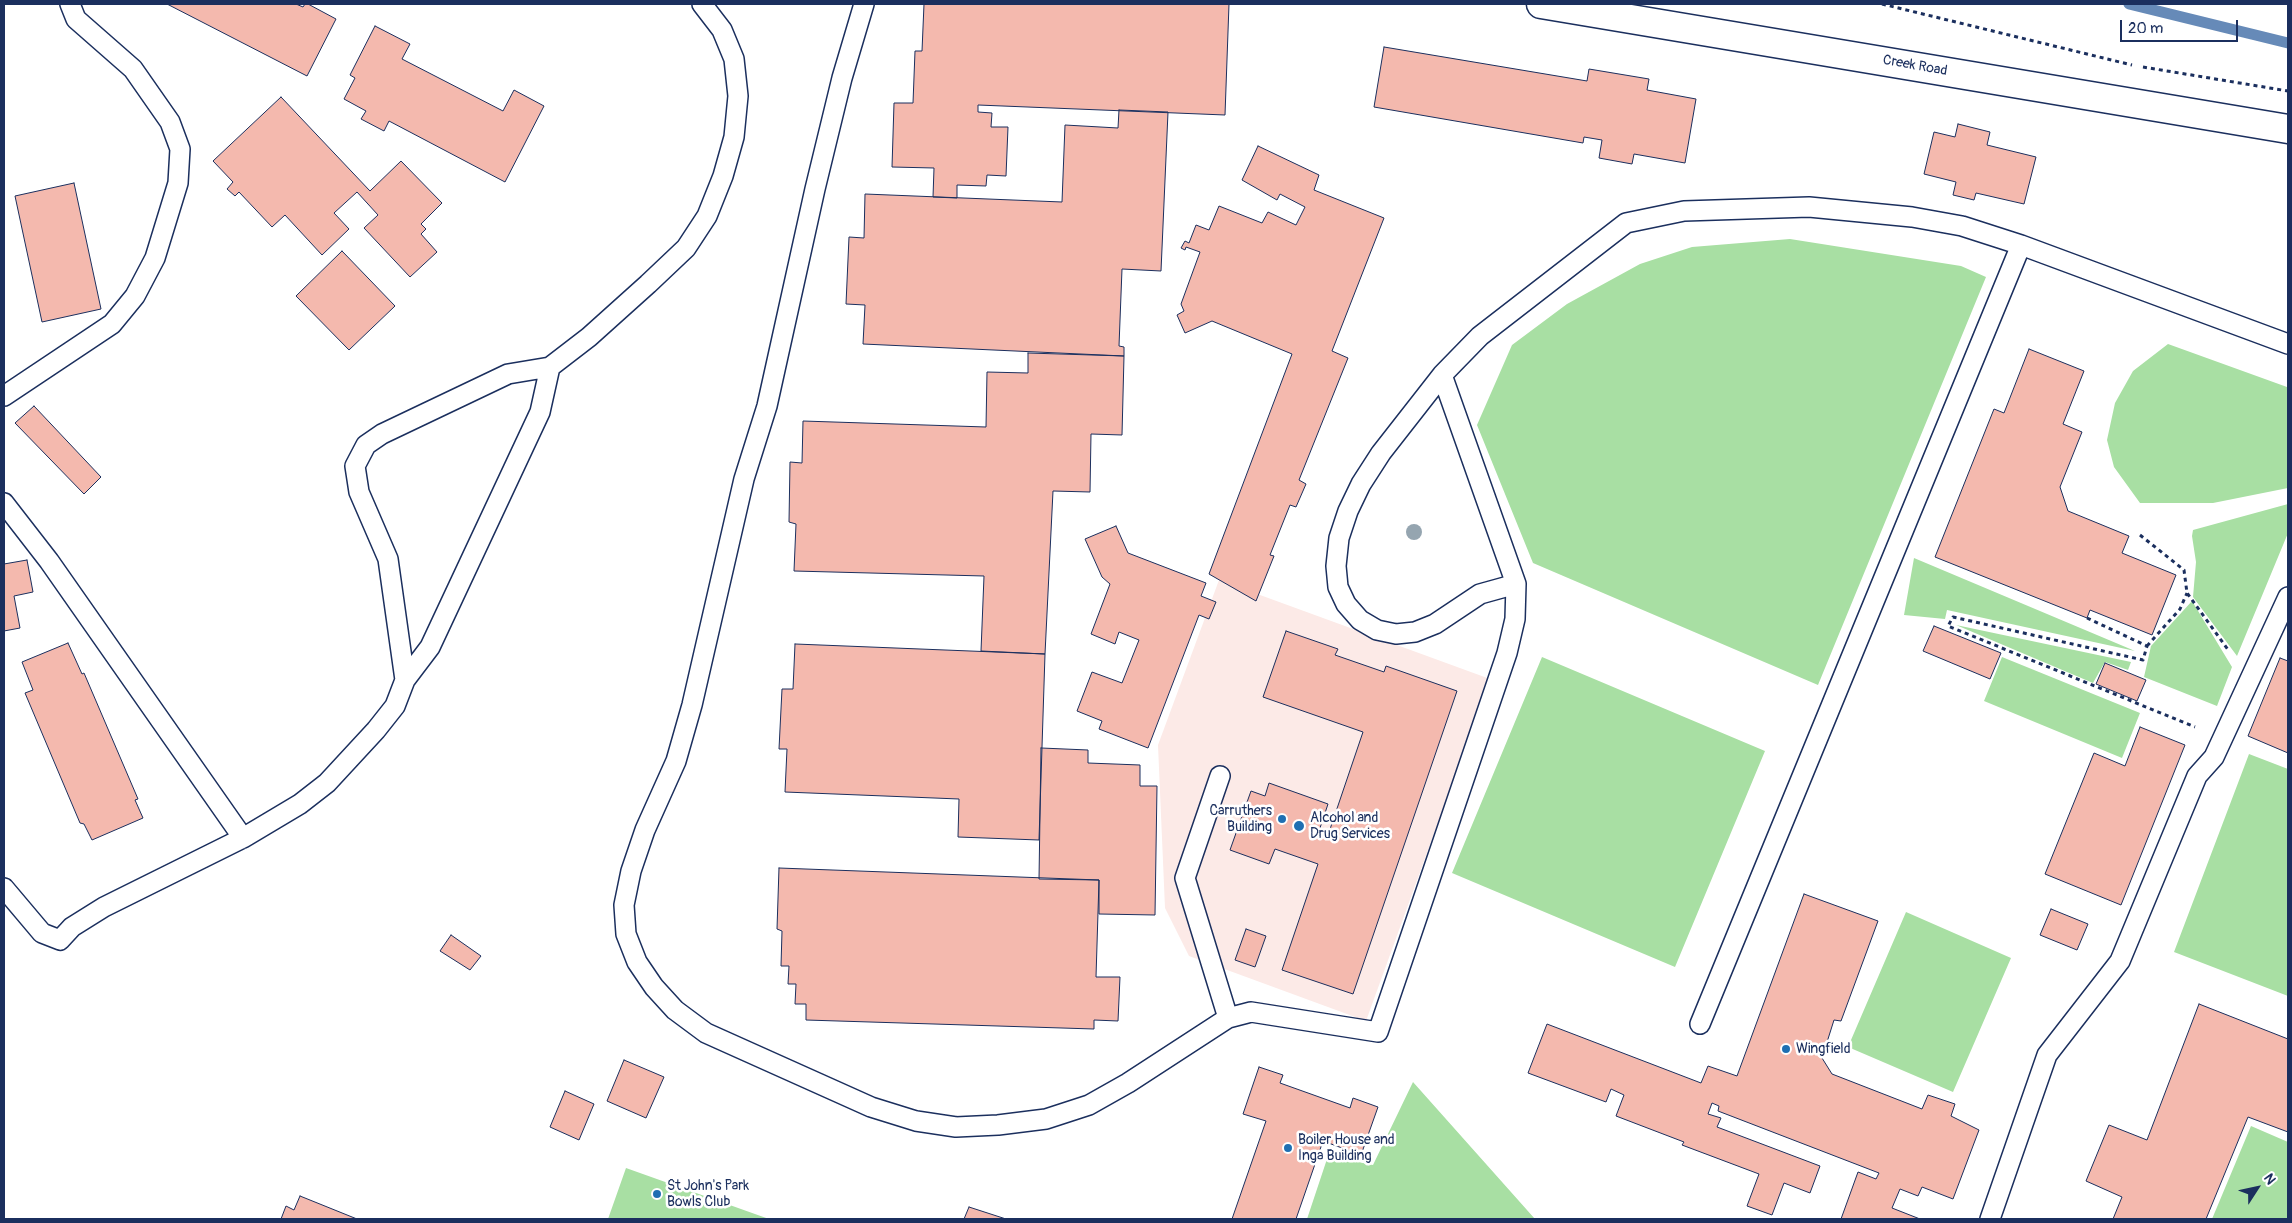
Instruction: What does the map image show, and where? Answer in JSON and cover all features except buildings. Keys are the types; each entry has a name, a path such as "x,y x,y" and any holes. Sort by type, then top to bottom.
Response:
{"street":[{"name":"Creek Road","path":"1542,4 2288,129"}],"lane":[{"path":"4,396 112,324 135,296 155,258 178,183 180,149 170,122 133,69 76,19 70,4"},
{"path":"405,680 388,559 360,492 355,466 366,445 382,434 508,374 550,368 589,338 686,248 707,216 723,176 734,138 738,96 734,59 722,30 702,4"},
{"path":"864,4 842,78 767,406 744,479 692,705 676,761 645,830 631,872 624,905 629,941 637,962 654,987 675,1010 706,1033 871,1107 916,1121 956,1127 998,1125 1046,1119 1090,1104 1128,1083 1228,1018 1250,1012 1378,1032 1507,654 1515,619 1516,584 1442,375"},
{"path":"1516,584 1480,594 1436,624 1415,632 1396,634 1377,630 1360,620 1346,604 1338,587 1336,566 1339,538 1348,511 1361,484 1381,453 1442,375 1480,336 1626,223 1684,212 1809,207 1912,217 1952,224 2021,245 2288,344"},
{"path":"1700,1024 2021,245"},
{"path":"4,888 42,932 60,940 72,927 104,907 243,838 300,804 328,782 376,730 394,706 405,680 430,647 540,412 550,368"},
{"path":"4,503 49,561 243,838"},
{"path":"1990,1219 2047,1055 2120,961 2197,776 2214,757 2288,597"},
{"path":"1220,776 1185,878 1228,1018"}],"path":[{"path":"1882,4 2129,65 2288,90"},
{"path":"2140,535 2184,570 2187,593 2250,680"},
{"path":"2187,593 2180,609 2147,646 2143,660 1953,617 1948,626 2223,738"},
{"path":"2086,618 2147,646"}],"shaded area":[{"name":"Alcohol and Drug Services","path":"1219,580 1490,679 1366,1021 1189,956 1165,908 1158,745"}],"green space":[{"path":"1790,239 1961,266 1986,277 1818,685 1533,563 1477,425 1512,345 1567,304 1640,264 1692,247"},
{"path":"2168,344 2287,387 2288,488 2213,503 2140,503 2114,467 2107,440 2115,403 2133,371"},
{"path":"2288,504 2288,533 2237,656 2193,597 2196,562 2192,536 2193,530"},
{"path":"1914,558 2135,651 1947,610 1945,619 1904,615"},
{"path":"2192,601 2232,667 2217,706 2144,677 2151,646"},
{"path":"1956,625 2131,662 2128,670 2105,662 2093,683"},
{"path":"1542,657 1765,751 1675,967 1452,873"},
{"path":"2002,657 2140,713 2122,758 1984,701"},
{"path":"2249,754 2288,769 2288,996 2174,952"},
{"path":"1906,912 2011,958 1953,1092 1848,1047"},
{"path":"1413,1082 1535,1219 1307,1219 1328,1156 1373,1165"},
{"path":"2251,1126 2288,1142 2288,1219 2212,1219"},
{"name":"St John's Park Bowls Club","path":"626,1168 769,1219 608,1219"}],"waterway":[{"path":"2129,4 2288,43"}],"place":[{"name":"Carruthers Building","path":"1282,819"},
{"name":"Alcohol and Drug Services","path":"1299,826"},
{"name":"Wingfield","path":"1786,1049"},
{"name":"Boiler House and Inga Building","path":"1288,1148"},
{"name":"St John's Park Bowls Club","path":"657,1194"}]}
